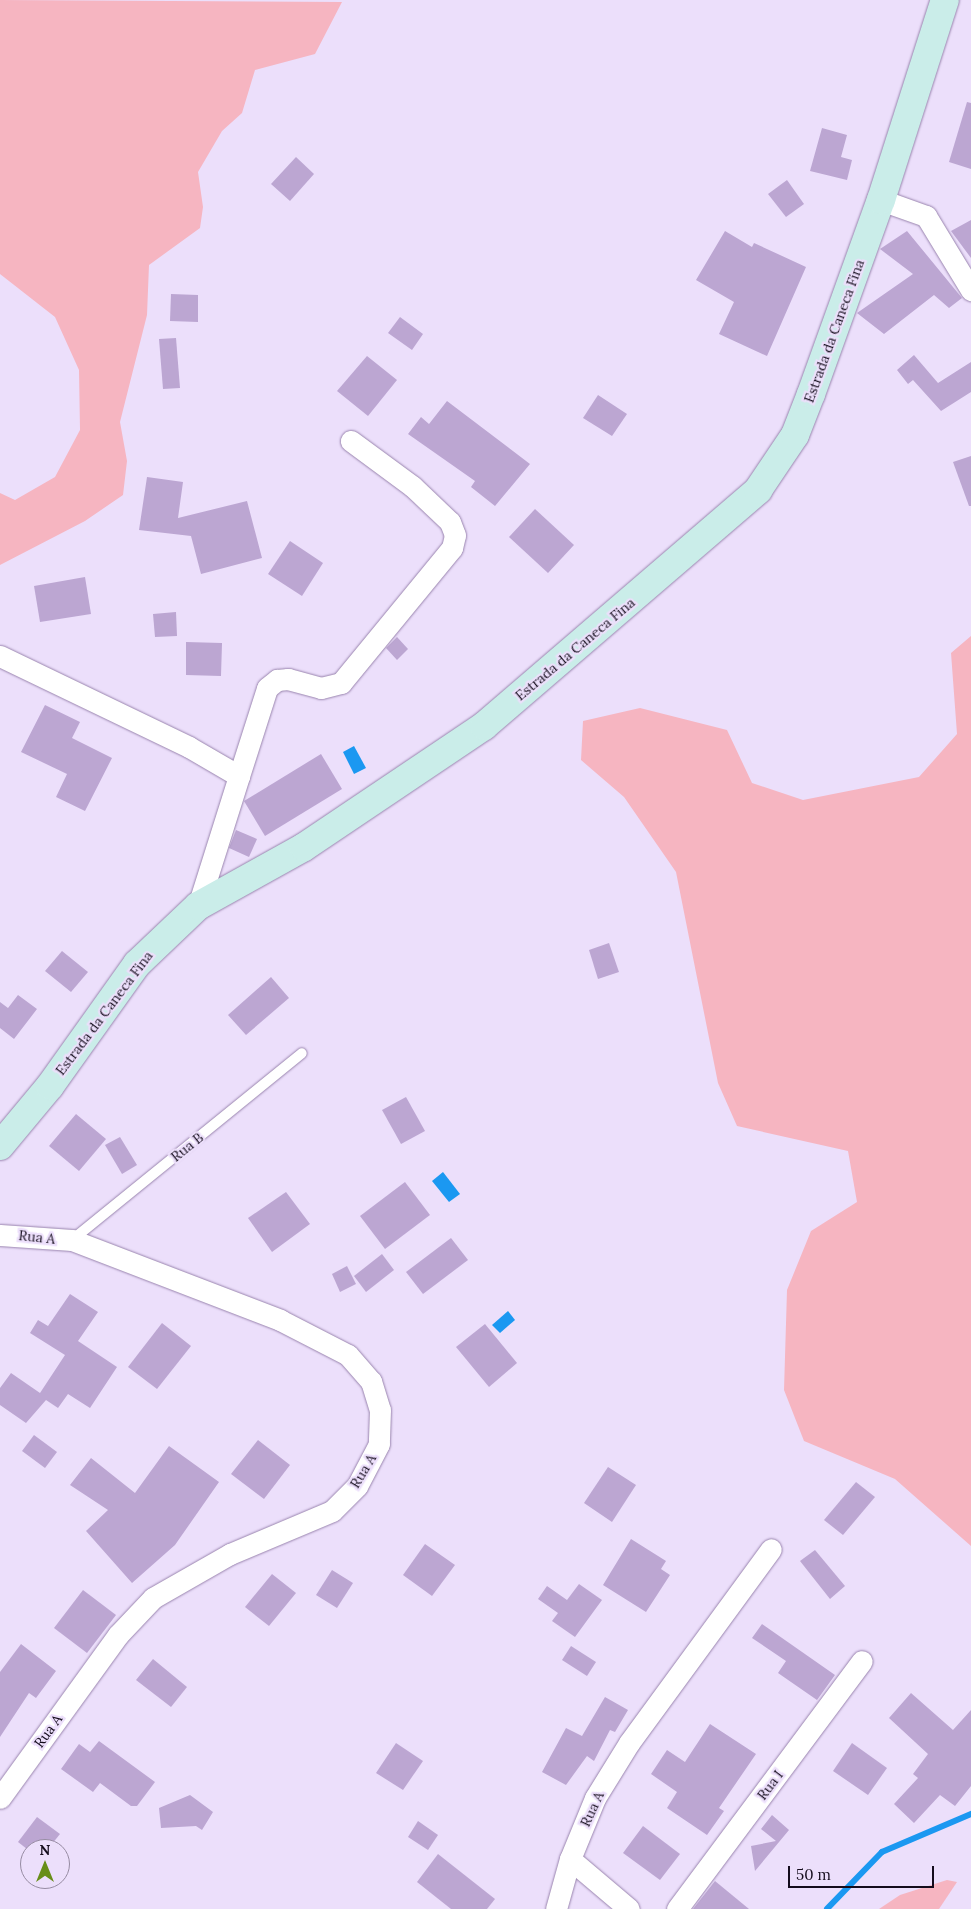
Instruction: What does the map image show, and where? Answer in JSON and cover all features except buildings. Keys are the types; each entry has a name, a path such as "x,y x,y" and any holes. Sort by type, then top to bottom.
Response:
{"street":[{"name":"Estrada da Caneca Fina","path":"0,1146 50,1086 137,964 198,906 304,847 484,726 758,490 794,435 881,200 945,0"},
{"path":"881,200 926,216 971,290"},
{"path":"198,906 267,688 277,680 288,679 321,688 341,683 452,548 455,535 450,522 412,486 351,441"},
{"path":"0,656 196,751 239,776"},
{"name":"Rua A","path":"0,1235 72,1240 280,1320 348,1355 371,1381 380,1410 379,1444 357,1486 332,1511 230,1554 154,1598 118,1635 0,1798"},
{"name":"Rua A","path":"556,1909 570,1859 595,1798 629,1743 771,1549"},
{"name":"Rua I","path":"678,1909 862,1661"},
{"path":"570,1859 629,1909"}],"lane":[{"name":"Rua B","path":"72,1240 302,1054"}],"shaded area":[{"path":"0,0 342,2 315,54 255,70 242,113 222,131 198,172 203,207 200,228 149,265 147,315 120,422 127,461 123,495 85,521 0,565 0,493 15,500 55,477 80,430 79,370 55,317 0,274"},
{"path":"971,636 971,1546 895,1479 804,1441 784,1390 787,1290 811,1231 857,1202 848,1151 737,1126 718,1083 676,872 624,797 581,760 583,721 640,708 727,730 752,783 803,800 919,777 957,734 951,653"},
{"path":"947,1880 957,1882 939,1909 879,1909 900,1895"}],"water":[{"path":"354,746 366,768 354,774 343,752"},
{"path":"443,1172 460,1194 449,1202 432,1181"},
{"path":"508,1311 515,1320 500,1333 492,1325"}],"waterway":[{"path":"827,1909 882,1852 971,1814"}]}
